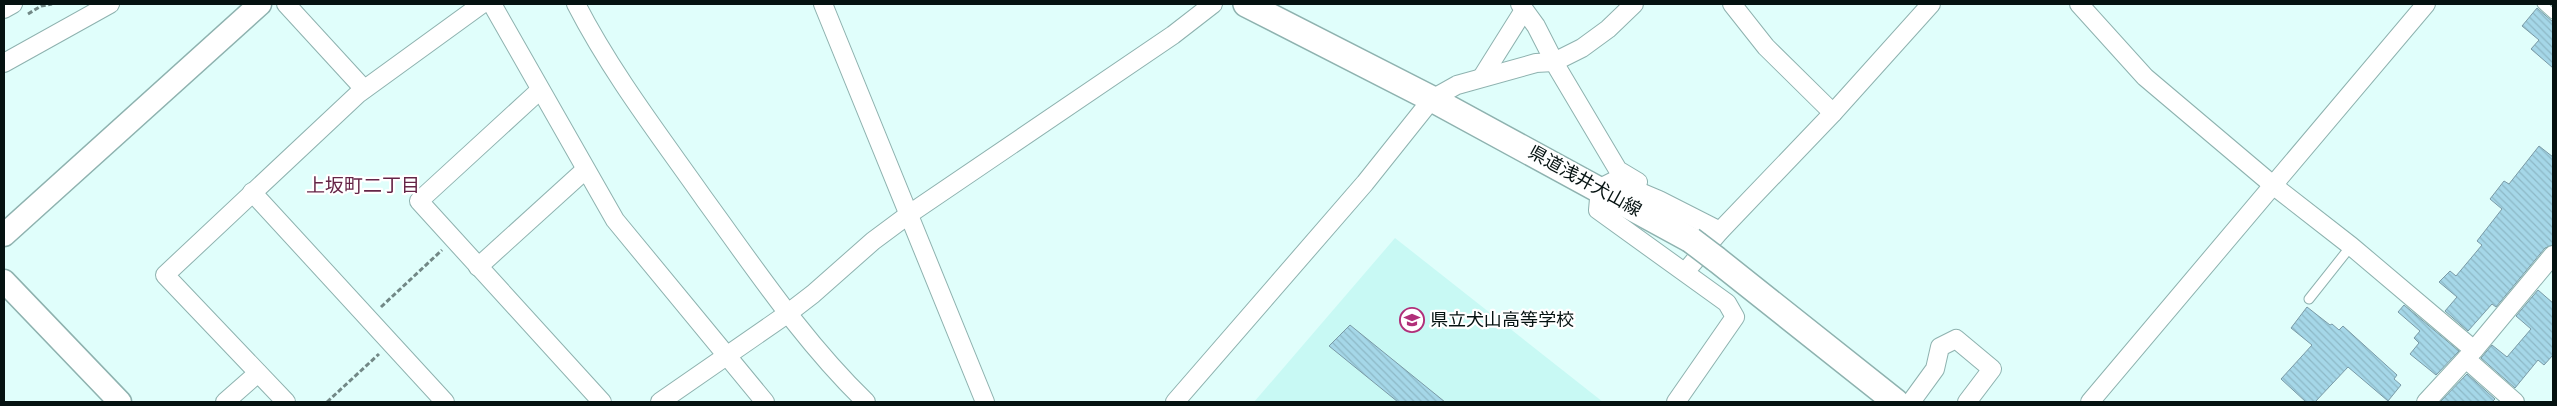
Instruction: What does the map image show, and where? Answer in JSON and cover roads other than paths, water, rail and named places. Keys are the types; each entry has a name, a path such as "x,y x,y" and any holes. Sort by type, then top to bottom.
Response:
{"main road":[{"name":"県道浅井犬山線","path":"1246,4 1432,99 1600,188 1690,239 1896,402"}],"street":[{"path":"4,9 13,4"},
{"path":"4,63 110,4"},
{"path":"4,235 260,4"},
{"path":"286,4 364,89"},
{"path":"286,402 165,275 364,89 482,4"},
{"path":"492,4 614,220 765,402"},
{"path":"576,4 594,40 638,106 787,314 866,402"},
{"path":"823,4 985,402"},
{"path":"660,402 727,357 814,294 873,241 908,215 1158,46 1212,4"},
{"path":"1175,402 1365,183 1432,99 1457,85 1482,77 1536,63 1554,62 1582,48 1608,29 1634,4"},
{"path":"1732,4 1766,48 1833,113"},
{"path":"1685,272 1720,231 1833,113 1931,4"},
{"path":"2079,4 2145,77 2274,186 2352,246 2470,354 2515,402"},
{"path":"2090,402 2426,4"},
{"path":"1482,77 1522,7 1536,26 1554,62 1618,170 1649,189 1659,200"},
{"path":"540,90 419,201 602,402"},
{"path":"478,267 585,170"},
{"path":"1676,402 1732,325 1735,318 1727,303 1598,210 1600,188 1614,181 1659,200 1720,231"},
{"path":"252,192 445,402"},
{"path":"2426,402 2470,354 2553,255"},
{"path":"4,280 120,402"},
{"path":"1911,402 1935,369 1940,347 1956,339 1992,369 1966,402"},
{"path":"225,402 258,372"}],"lane":[{"path":"2542,4 2553,14"},
{"path":"2309,299 2352,246"}],"place":[{"name":"県立犬山高等学校","path":"1412,320"}],"district":[{"name":"上坂町二丁目","path":"363,185"}]}
